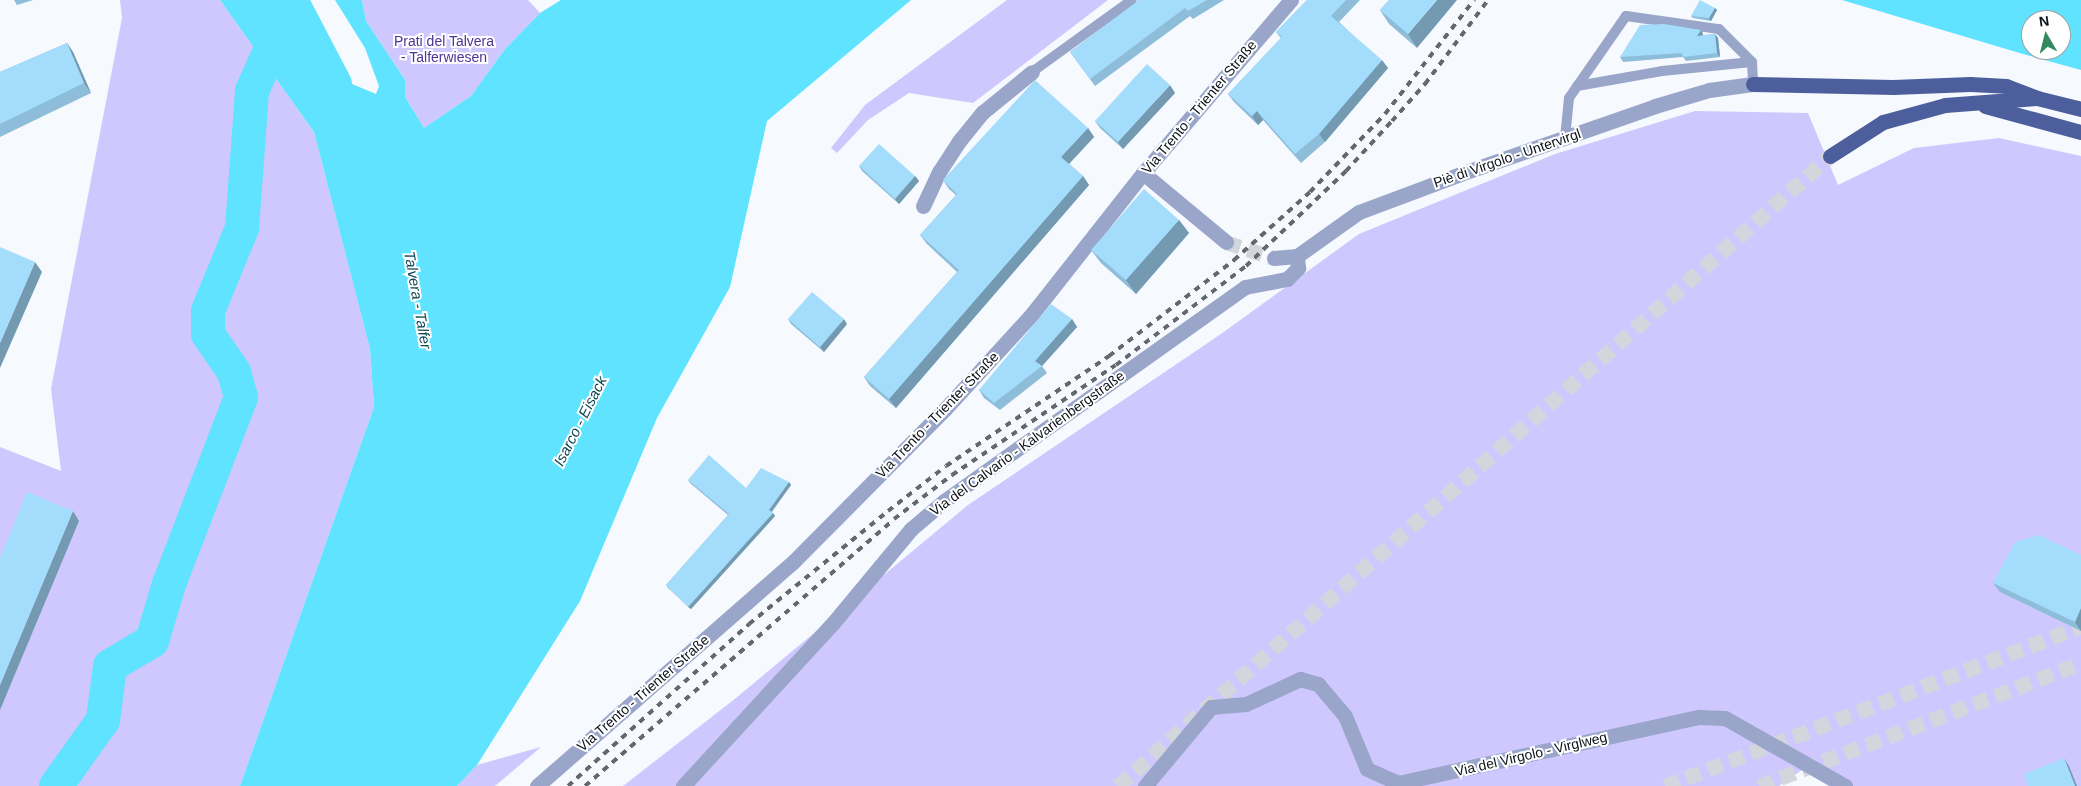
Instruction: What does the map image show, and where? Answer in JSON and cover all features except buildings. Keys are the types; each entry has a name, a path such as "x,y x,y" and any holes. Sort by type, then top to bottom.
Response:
{"main road":[{"path":"1753,84 1893,87 1970,84 2006,86 2036,98 2081,109"},
{"path":"1830,156 1874,127 1906,114 1945,104 2036,98"},
{"path":"1977,103 2081,132"}],"street":[{"name":"Via Trento - Trienter Straße","path":"537,786 793,562 869,488 1032,314 1143,173 1291,0"},
{"path":"923,206 939,172 983,112 1032,72"},
{"name":"Piè di Virgolo - Untervirgl","path":"1274,258 1297,256 1360,212 1564,138 1709,90 1753,84"},
{"path":"1143,173 1226,242"},
{"name":"Via del Calvario - Kalvarienbergstraße","path":"683,786 833,623 918,524 944,500 1245,287 1287,280 1298,268 1297,256"},
{"name":"Via del Virgolo - Virglweg","path":"1145,786 1211,707 1246,704 1300,680 1318,684 1345,716 1366,770 1398,783 1699,717 1725,718 1845,786"}],"lane":[{"path":"1032,72 1132,0"},
{"path":"1564,138 1569,98 1626,16 1719,29 1752,62 1753,84"},
{"path":"1577,86 1662,71 1752,62"}],"green space":[{"path":"120,0 220,0 314,132 370,349 374,407 240,786 0,786 0,447 61,471 51,389 122,18"},
{"name":"Prati del Talvera - Talferwiesen","path":"362,0 528,0 540,13 505,49 471,96 424,128 405,97 405,80 366,21"},
{"path":"1007,0 1108,0 973,103 909,93 868,120 837,153 831,148 865,105"},
{"path":"1695,111 1808,113 1838,185 1914,148 1999,138 2081,156 2081,786 1829,786 1802,770 1779,786 623,786 736,698 968,505 1221,334 1359,234 1555,154"},
{"path":"541,747 495,786 457,786 477,765"}],"water":[{"name":"Isarco - Eisack","path":"220,0 294,0 299,3 302,29 327,60 352,84 376,94 379,86 365,48 335,0 362,0 366,21 405,80 405,97 424,128 471,96 505,49 540,13 561,0 911,0 767,121 730,287 657,418 580,601 477,765 457,786 240,786 374,407 370,349 314,132"},
{"path":"1842,0 2081,0 2081,70 2045,60 2071,60 2071,10 2021,10 2021,53"}],"waterway":[{"name":"Talvera - Talfer","path":"291,0 335,84"},
{"path":"56,786 103,720 110,666 152,641 169,584 241,397 234,372 208,334 208,311 242,228 252,91 283,21"}],"tunnel":[{"path":"1118,786 1830,156"},
{"path":"1226,242 1274,258"},
{"path":"1665,786 2081,626"},
{"path":"1759,786 2081,663"}],"railway":[{"path":"568,786 749,624 888,511 946,466 1109,356 1234,260 1310,192 1385,114 1474,0"},
{"path":"585,786 894,519 952,475 1116,365 1246,266 1346,171 1392,121 1425,84 1488,0"}]}
